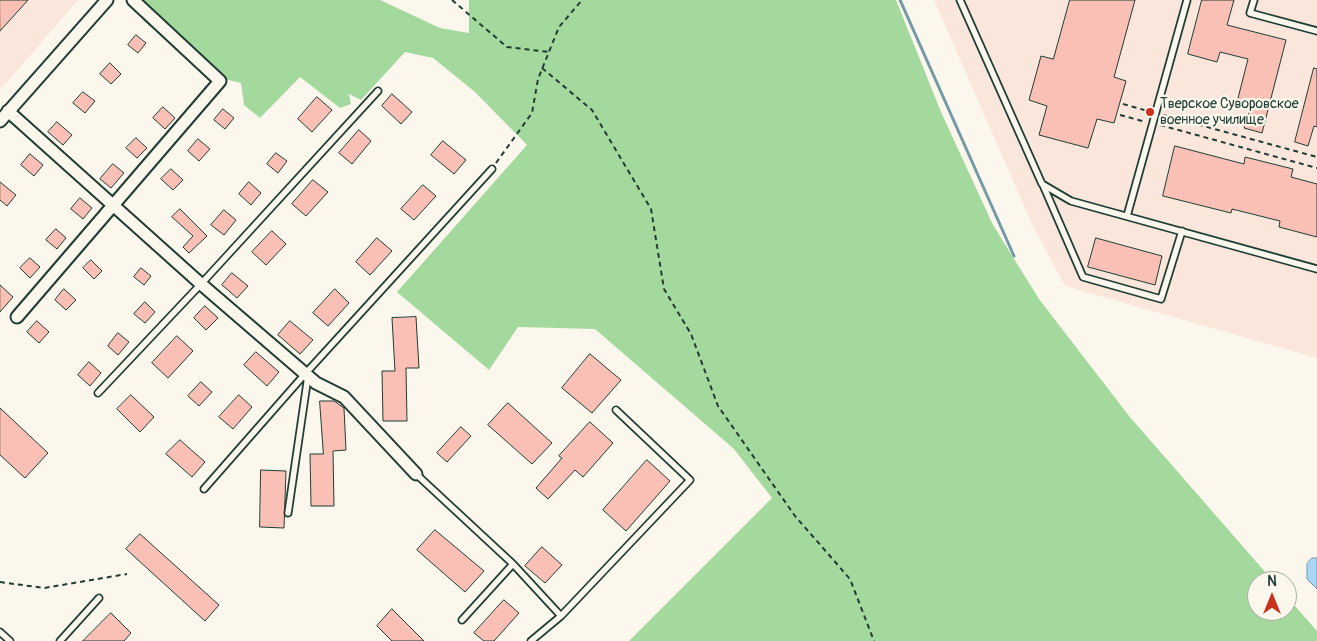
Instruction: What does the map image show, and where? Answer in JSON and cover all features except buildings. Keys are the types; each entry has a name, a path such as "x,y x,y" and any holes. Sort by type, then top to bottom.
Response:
{"street":[{"path":"0,121 107,0"},
{"path":"17,317 220,81 133,0"},
{"path":"8,111 201,284 306,375 316,383 344,397 416,474"}],"lane":[{"path":"960,0 1083,277 1162,300 1182,232"},
{"path":"1127,216 1187,0"},
{"path":"1254,0 1250,13 1317,32"},
{"path":"98,393 378,91"},
{"path":"204,489 492,168"},
{"path":"1042,184 1071,201 1317,269"},
{"path":"288,513 306,375"},
{"path":"531,641 561,616 690,480 616,410"},
{"path":"416,474 513,564 561,616"},
{"path":"462,620 513,564"},
{"path":"60,641 99,598"},
{"path":"0,632 10,641"}],"path":[{"path":"452,0 507,47 549,52"},
{"path":"492,168 532,113 538,79 560,27 582,0"},
{"path":"542,68 592,110 651,209 664,289 691,334 718,406 795,516 850,579 874,641"},
{"path":"1123,104 1317,157"},
{"path":"1120,115 1317,168"},
{"path":"0,582 44,588 127,574"}],"shaded area":[{"path":"0,0 78,0 2,88 0,86"},
{"name":"Тверское Суворовское военное училище","path":"934,0 1317,0 1317,358 1065,286 1032,224"}],"green space":[{"path":"142,0 380,0 440,28 469,33 469,0 896,0 941,112 993,225 1039,299 1129,416 1264,571 1247,571 1247,621 1297,621 1297,608 1317,631 1317,641 629,641 772,498 734,449 595,329 518,327 489,370 397,292 527,145 475,92 433,58 405,52 361,100 349,94 351,104 340,108 300,77 260,118 244,105 241,83 205,74 143,20"}],"water":[{"path":"1312,558 1317,558 1317,589 1307,579 1307,564"}],"waterway":[{"path":"900,0 1014,256"}],"place":[{"name":"Тверское Суворовское военное училище","path":"1150,112"}]}
